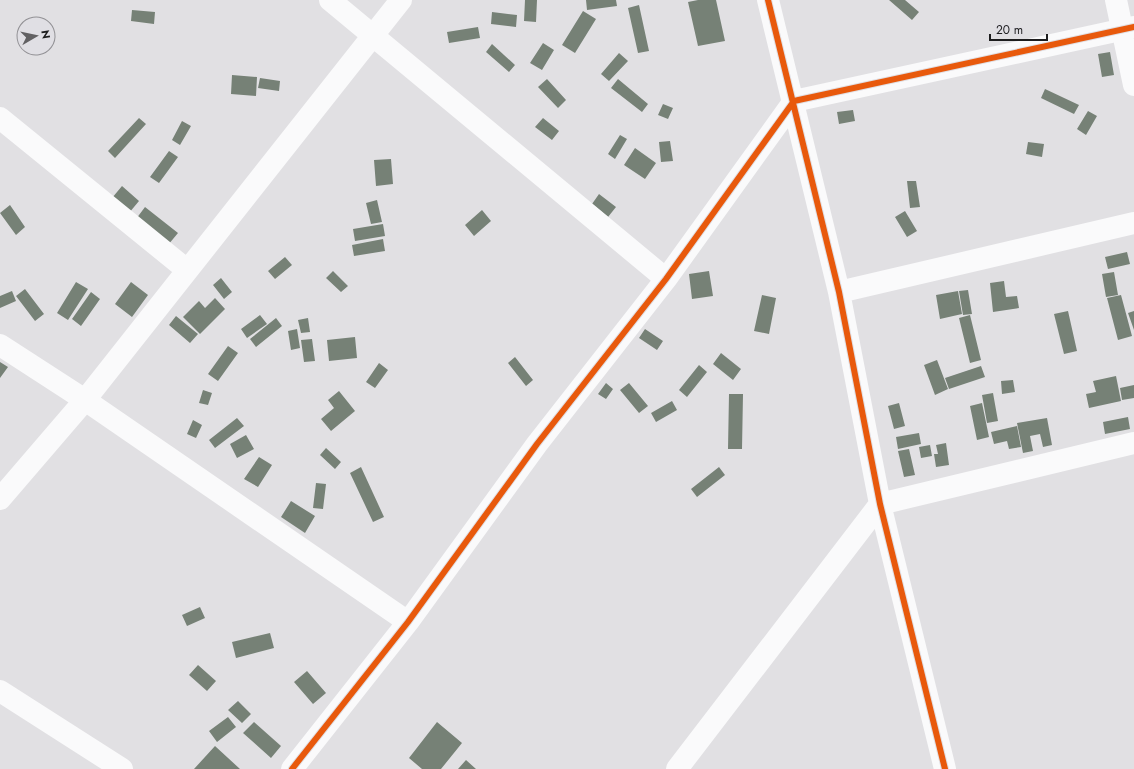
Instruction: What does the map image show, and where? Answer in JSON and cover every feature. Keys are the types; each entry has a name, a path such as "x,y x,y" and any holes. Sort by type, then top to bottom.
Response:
{"street":[{"path":"330,0 666,279"},
{"path":"0,499 85,400 372,35 402,0"},
{"path":"768,0 794,101 839,292 880,504 945,769"},
{"path":"1116,0 1128,28 1134,85"},
{"path":"292,769 408,622 537,444 666,279 794,101 1128,28"},
{"path":"0,118 186,270"},
{"path":"839,292 1134,223"},
{"path":"0,344 85,400 408,622"},
{"path":"677,769 880,504 1134,443"},
{"path":"0,691 122,769"}],"building":[{"path":"525,0 537,0 536,22 524,21"},
{"path":"586,0 616,0 617,6 587,10"},
{"path":"698,0 716,0 725,41 698,46 688,2"},
{"path":"889,0 905,0 919,12 912,20"},
{"path":"639,5 649,51 638,53 628,8"},
{"path":"132,10 155,12 154,24 131,21"},
{"path":"583,11 596,19 575,53 562,45"},
{"path":"492,12 517,15 516,27 491,24"},
{"path":"478,27 480,38 449,43 447,32"},
{"path":"543,43 554,50 542,70 530,63"},
{"path":"492,44 515,65 509,72 486,52"},
{"path":"1110,52 1114,75 1102,77 1098,54"},
{"path":"619,53 628,61 609,81 601,74"},
{"path":"232,75 257,77 256,96 231,94"},
{"path":"260,78 280,81 279,91 258,88"},
{"path":"547,79 566,100 558,108 538,87"},
{"path":"618,79 648,104 642,112 611,88"},
{"path":"1045,89 1079,105 1074,114 1041,98"},
{"path":"663,104 673,108 668,119 658,115"},
{"path":"853,110 855,121 839,124 837,112"},
{"path":"1088,111 1097,116 1086,135 1077,129"},
{"path":"139,118 146,124 115,158 108,151"},
{"path":"543,118 559,131 552,140 535,127"},
{"path":"182,121 191,126 180,145 172,140"},
{"path":"620,135 627,139 615,159 608,154"},
{"path":"670,141 673,161 661,162 659,142"},
{"path":"1028,142 1044,144 1042,157 1026,154"},
{"path":"635,148 656,163 645,179 624,165"},
{"path":"169,151 178,157 159,183 150,177"},
{"path":"391,159 393,184 376,186 374,160"},
{"path":"907,181 916,181 920,207 910,208"},
{"path":"122,186 139,201 129,213 112,198"},
{"path":"599,194 616,207 608,217 592,204"},
{"path":"377,200 382,222 371,224 366,203"},
{"path":"10,205 25,227 16,235 0,213"},
{"path":"145,207 178,233 168,245 136,219"},
{"path":"482,210 491,221 474,236 465,225"},
{"path":"905,211 917,231 907,237 895,217"},
{"path":"383,224 385,236 355,241 353,229"},
{"path":"383,239 385,251 354,256 352,245"},
{"path":"1127,252 1130,264 1108,269 1105,257"},
{"path":"285,257 292,265 275,279 268,271"},
{"path":"333,271 348,286 341,292 326,278"},
{"path":"709,271 713,296 692,299 689,274"},
{"path":"1114,272 1118,295 1106,297 1102,274"},
{"path":"221,278 232,292 224,299 213,285"},
{"path":"1004,281 1006,297 1017,296 1019,308 993,312 990,283"},
{"path":"76,282 88,289 68,320 57,313"},
{"path":"131,282 148,295 132,317 115,304"},
{"path":"25,289 44,314 35,321 16,296"},
{"path":"968,290 972,314 963,315 959,291"},
{"path":"12,291 16,301 0,308 0,296"},
{"path":"958,291 962,314 940,319 936,295"},
{"path":"91,292 100,299 81,326 72,319"},
{"path":"762,295 776,298 769,334 754,331"},
{"path":"1121,295 1132,336 1118,340 1107,298"},
{"path":"215,298 225,309 200,334 183,317 199,301 205,308"},
{"path":"1068,311 1077,351 1064,354 1054,314"},
{"path":"1134,311 1134,330 1128,313"},
{"path":"260,315 267,324 247,338 241,329"},
{"path":"970,315 981,360 970,363 959,318"},
{"path":"176,316 198,334 190,343 169,325"},
{"path":"276,318 282,326 256,347 250,339"},
{"path":"308,318 310,332 301,333 298,320"},
{"path":"297,329 300,348 291,350 288,331"},
{"path":"645,329 663,341 657,350 639,338"},
{"path":"355,337 357,358 329,361 327,340"},
{"path":"312,339 315,361 304,362 301,340"},
{"path":"228,346 238,353 218,381 208,374"},
{"path":"721,353 741,369 733,380 713,364"},
{"path":"515,357 533,380 526,386 508,363"},
{"path":"937,360 948,389 935,395 924,365"},
{"path":"0,362 8,367 0,378"},
{"path":"379,363 388,370 375,388 366,382"},
{"path":"699,365 707,372 687,397 679,390"},
{"path":"981,366 985,377 949,389 945,378"},
{"path":"1116,376 1121,401 1089,408 1086,394 1096,392 1093,381"},
{"path":"1013,380 1015,392 1002,394 1001,381"},
{"path":"606,383 613,389 606,399 598,394"},
{"path":"629,383 648,406 639,413 620,390"},
{"path":"1134,385 1134,398 1122,400 1120,388"},
{"path":"203,390 212,393 208,405 199,403"},
{"path":"339,391 355,411 331,431 321,419 334,408 328,400"},
{"path":"993,393 998,421 987,423 982,395"},
{"path":"729,394 743,394 742,449 728,449"},
{"path":"672,401 677,410 656,422 651,413"},
{"path":"899,403 905,426 894,429 888,406"},
{"path":"982,403 989,437 977,440 970,406"},
{"path":"1128,417 1130,429 1105,434 1103,422"},
{"path":"237,418 244,426 215,448 209,440"},
{"path":"1047,418 1052,445 1043,447 1040,434 1030,436 1033,451 1023,453 1017,423"},
{"path":"193,420 202,425 196,438 187,434"},
{"path":"1017,426 1021,447 1009,449 1007,441 994,444 991,432"},
{"path":"919,433 921,444 898,449 896,437"},
{"path":"246,435 254,449 237,458 230,444"},
{"path":"946,443 949,465 936,467 934,454 938,454 936,445"},
{"path":"930,445 932,456 921,458 919,447"},
{"path":"326,448 341,462 335,469 320,455"},
{"path":"909,449 915,475 904,477 898,451"},
{"path":"259,457 272,465 258,487 244,479"},
{"path":"361,467 384,517 373,522 350,473"},
{"path":"719,467 725,475 697,497 691,489"},
{"path":"316,483 326,484 323,509 313,508"},
{"path":"291,501 315,516 305,533 281,517"},
{"path":"200,607 205,618 187,626 182,615"},
{"path":"270,633 274,648 236,658 232,642"},
{"path":"198,665 216,681 207,691 189,675"},
{"path":"307,671 326,693 313,704 294,682"},
{"path":"238,701 251,714 242,723 228,710"},
{"path":"228,717 236,727 217,742 209,731"},
{"path":"254,722 281,746 271,758 243,733"},
{"path":"437,722 462,743 441,769 422,769 409,758"},
{"path":"215,746 240,769 194,769"},
{"path":"466,760 476,769 458,769"}],"cycle path":[{"path":"768,0 839,292 880,504 945,769"},
{"path":"292,769 408,622 537,444 666,279 794,101 1134,27"}]}
